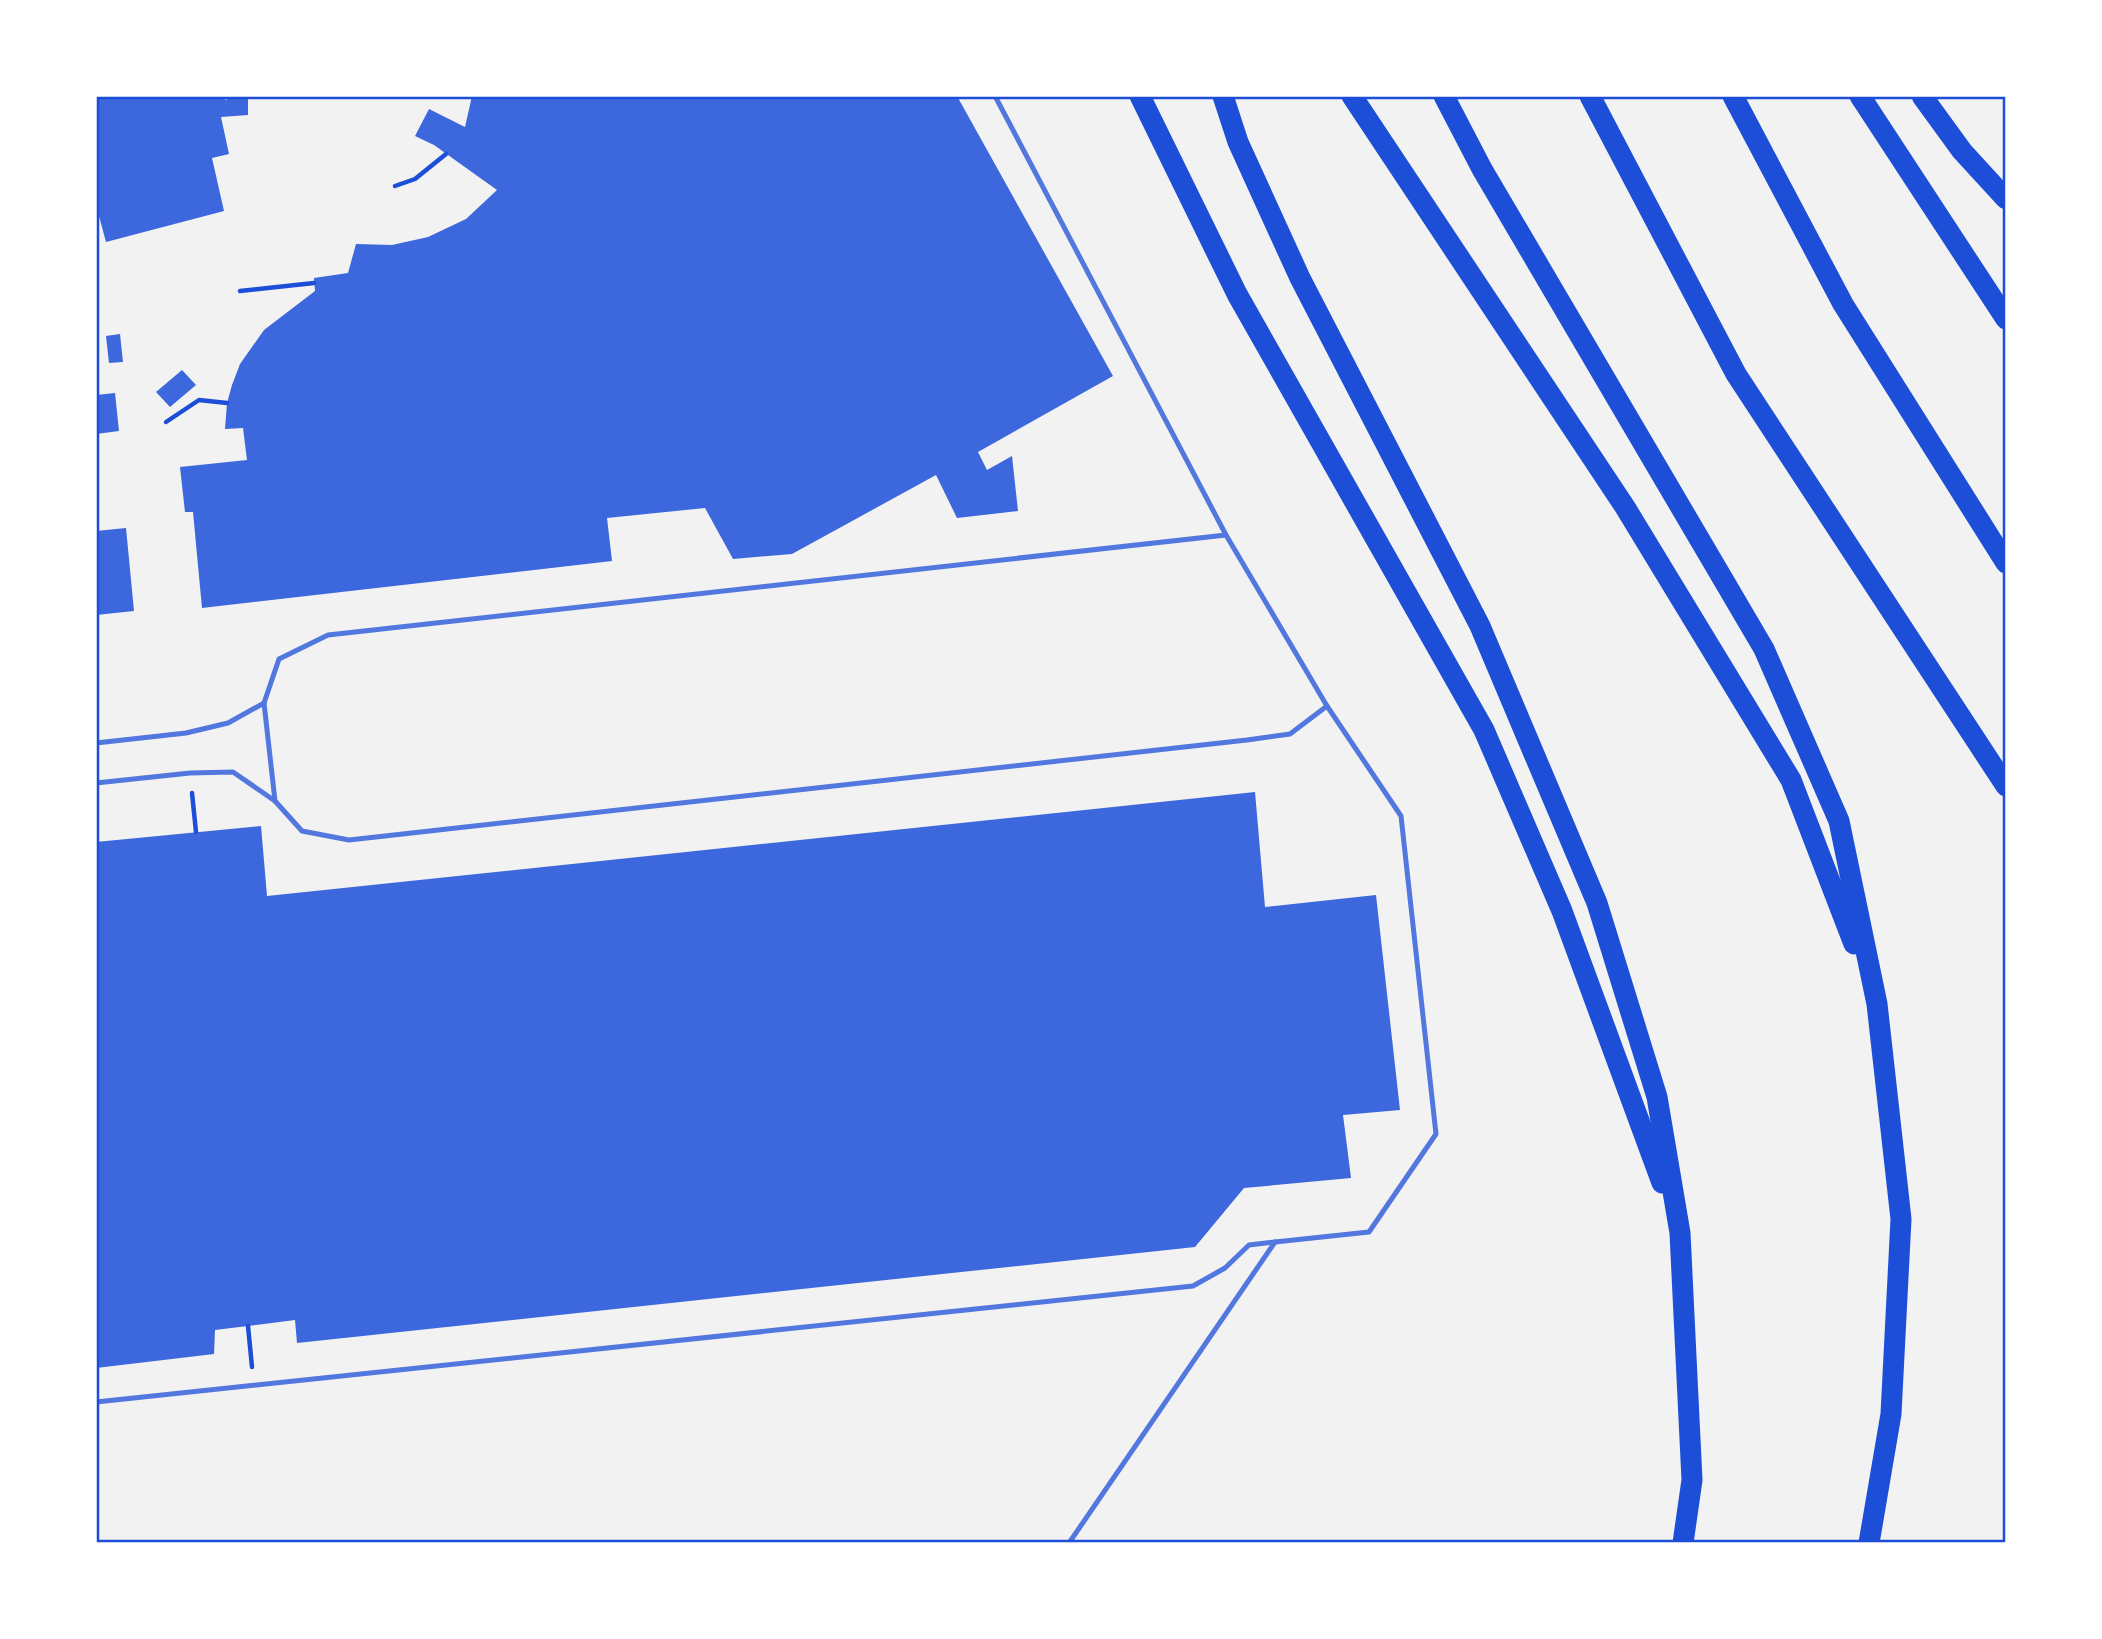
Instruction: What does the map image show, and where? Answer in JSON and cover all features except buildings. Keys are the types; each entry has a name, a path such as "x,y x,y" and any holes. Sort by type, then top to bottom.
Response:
{"highway":[{"path":"1139,96 1237,294 1484,730 1562,911 1680,1233"},
{"path":"1223,96 1238,142 1300,278 1480,626 1597,903 1657,1097 1680,1233 1692,1480 1683,1543"},
{"path":"1352,96 1625,508 1791,780 1877,1004"},
{"path":"1444,96 1482,169 1765,649 1839,821 1877,1004 1901,1219 1891,1414 1869,1543"},
{"path":"1590,96 1736,374 2006,786"},
{"path":"1733,96 1843,304 2006,563"},
{"path":"1860,96 2006,318"},
{"path":"1922,96 1962,151 2006,199"}],"lane":[{"path":"96,1402 1193,1286 1225,1268 1249,1245 1369,1232 1436,1134 1401,816 1327,706 1226,535 995,96"},
{"path":"275,801 264,703 279,659 328,635 1226,535"},
{"path":"96,743 186,733 228,723 264,703"},
{"path":"96,783 190,773 233,772 275,801 302,831 349,840 1247,740 1290,734 1327,706"},
{"path":"1069,1543 1275,1242"}],"path":[{"path":"396,186 415,179 446,154"},
{"path":"240,291 314,283"},
{"path":"166,422 199,400 227,403"},
{"path":"248,1326 255,1385"}]}
